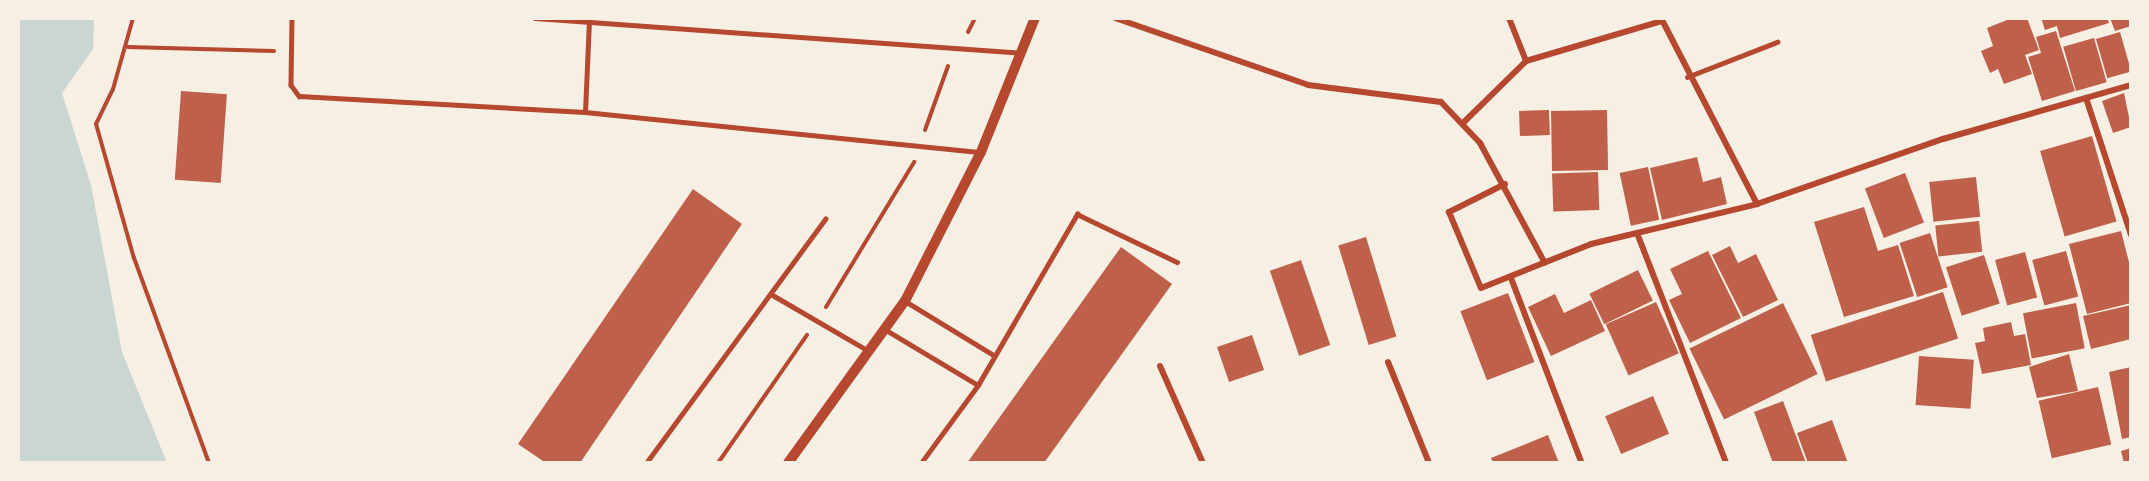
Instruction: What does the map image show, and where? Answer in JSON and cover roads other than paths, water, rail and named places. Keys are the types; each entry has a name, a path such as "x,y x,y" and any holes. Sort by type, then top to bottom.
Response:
{"street":[{"path":"788,463 871,353 905,301 981,152 1035,18"},
{"path":"1115,18 1308,85 1441,102 1464,122 1505,184 1545,263"},
{"path":"1509,18 1526,61"},
{"path":"1464,122 1526,61 1661,20 1687,77 1757,204"},
{"path":"1505,184 1449,212 1481,288 1511,278 1591,244 1757,204 1943,139 2131,85"},
{"path":"2086,98 2131,235"},
{"path":"1637,233 1726,463"},
{"path":"1511,278 1581,461"},
{"path":"1388,362 1429,463"},
{"path":"1160,366 1203,463"}],"lane":[{"path":"292,18 291,85 299,96 585,112 981,152"},
{"path":"535,18 1022,54"},
{"path":"585,112 589,21"},
{"path":"1687,77 1777,42"},
{"path":"921,463 978,385 1077,214 1177,262"},
{"path":"646,463 825,219"},
{"path":"771,294 871,353"},
{"path":"905,301 995,356"},
{"path":"886,330 978,385"}]}
